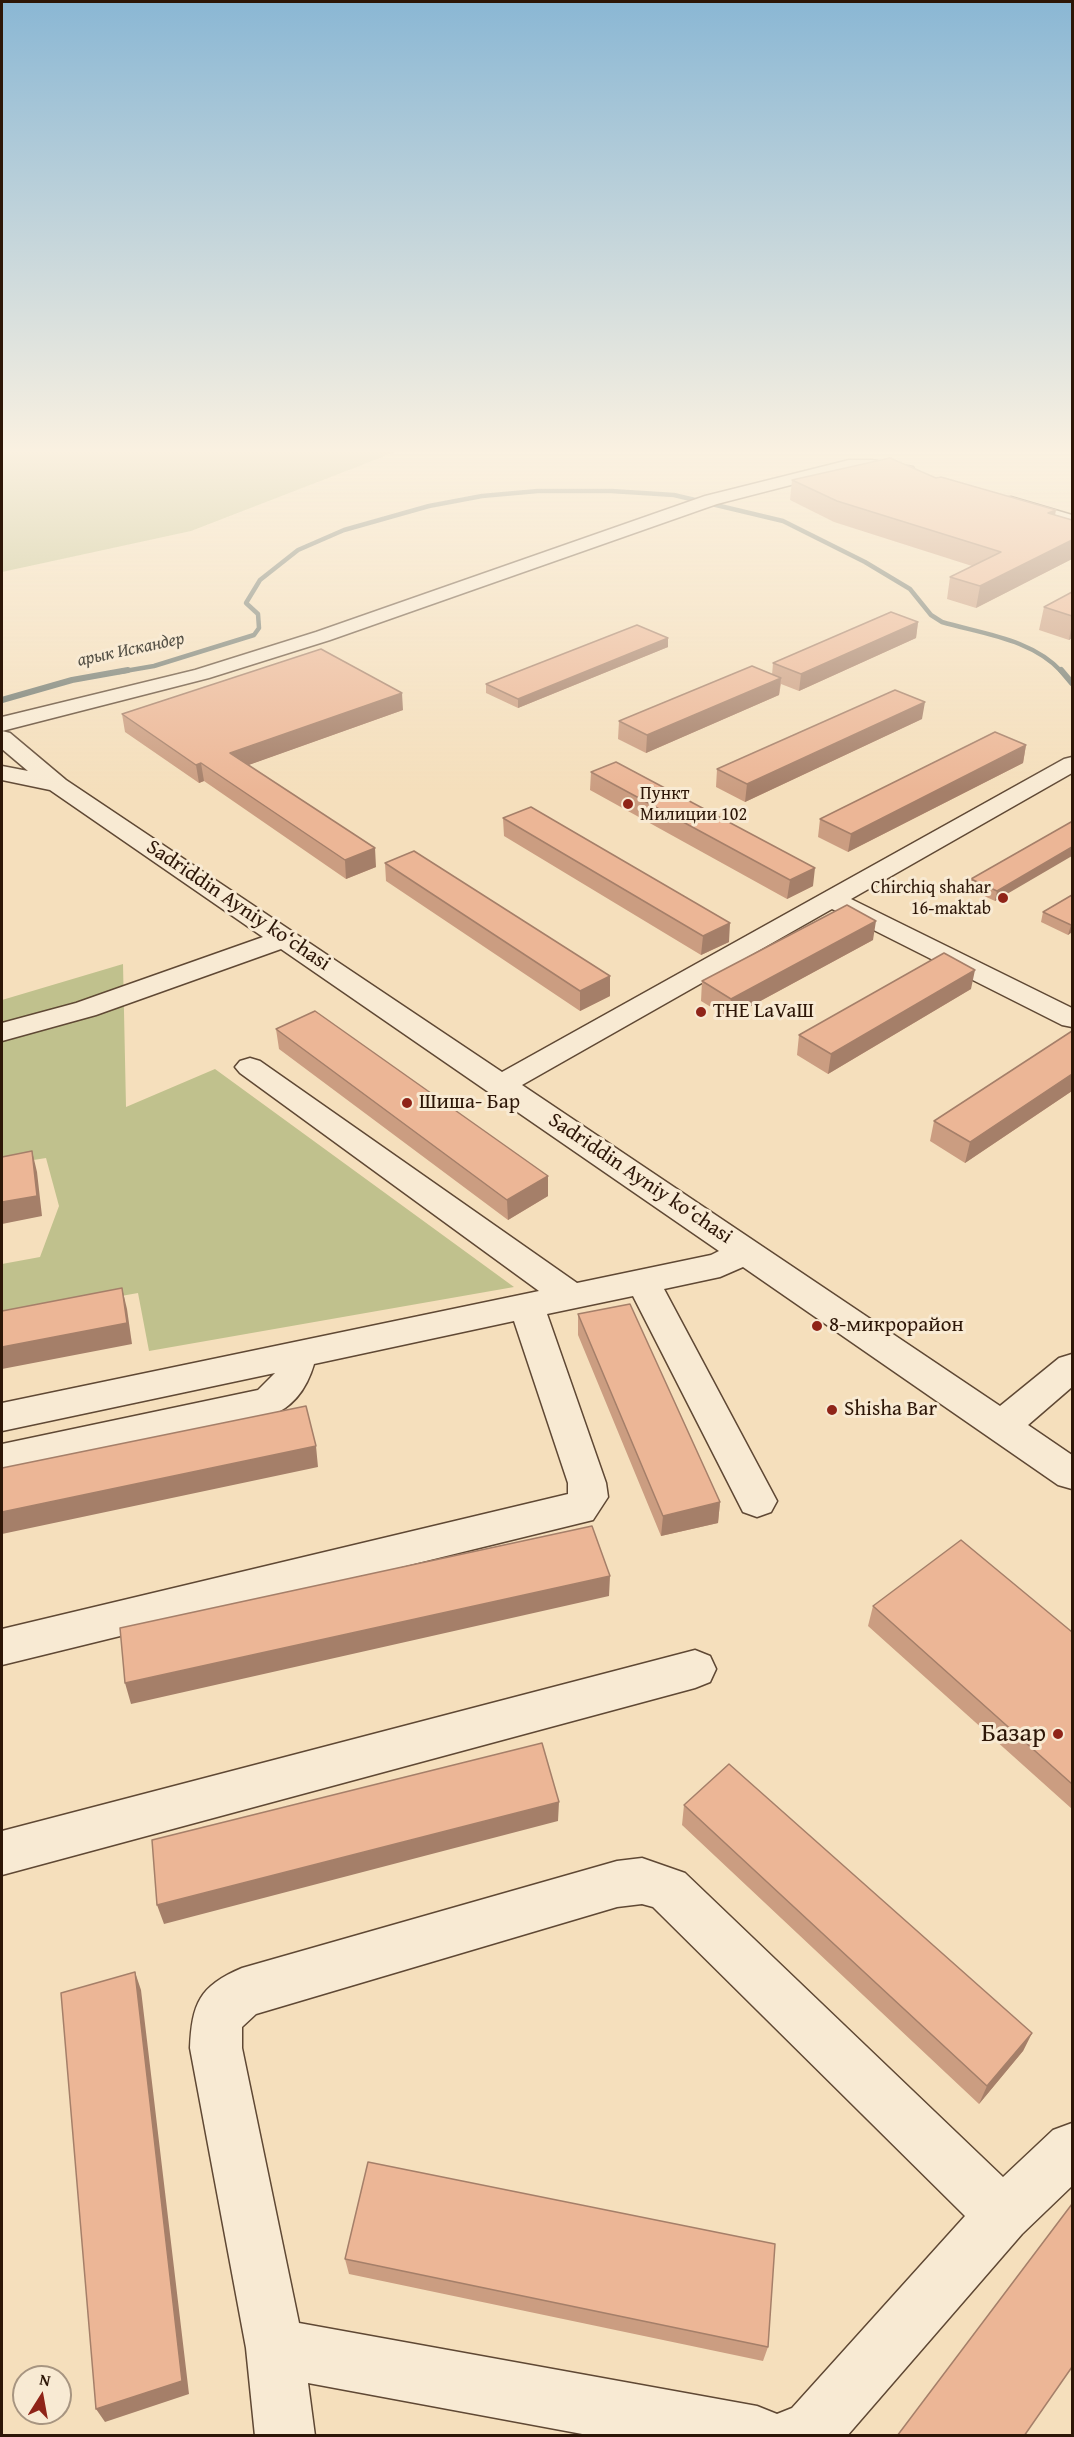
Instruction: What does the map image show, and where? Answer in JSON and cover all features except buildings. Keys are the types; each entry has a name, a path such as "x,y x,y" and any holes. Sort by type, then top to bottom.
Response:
{"street":[{"path":"2,724 202,674 301,643 526,565"},
{"name":"Sadriddin Ayniy ko‘chasi","path":"2,738 58,785 502,1084 1072,1474"},
{"path":"502,1084 1072,764"},
{"path":"2,773 58,785"},
{"path":"832,898 1072,1019"},
{"path":"2,1032 41,1024 99,1005 229,961 285,938"},
{"path":"250,1067 573,1298"},
{"path":"2,1417 573,1298 720,1265 746,1251"},
{"path":"643,1282 757,1502"},
{"path":"2,1647 579,1509 588,1497 587,1483 527,1307"},
{"path":"2,1459 269,1402 284,1391 293,1376 298,1355"},
{"path":"1002,1426 1072,1367"},
{"path":"2,1853 695,1670"},
{"path":"285,2436 275,2348 216,2048 217,2016 242,1994 617,1884 642,1881 668,1889 1003,2215"},
{"path":"796,2436 811,2431 837,2404 1003,2215 1072,2149"},
{"path":"275,2348 758,2436"}],"green space":[{"path":"2,565 36,565 2,572"},
{"path":"123,964 126,1107 215,1069 514,1287 149,1351 138,1293 2,1317 2,1264 40,1257 59,1206 46,1158 2,1165 2,1000"}],"waterway":[{"name":"арык Искандер","path":"119,672 154,666 254,635 259,628 258,614 246,603 260,580 279,565"},
{"name":"арык Искандер","path":"870,565 910,589 931,615 942,622 1022,645 1050,661 1062,672"},
{"name":"арык Искандер","path":"2,700 72,680 128,670"},
{"name":"арык Искандер","path":"1061,670 1072,683"}],"place":[{"name":"Пункт Милиции 102","path":"628,804"},
{"name":"Chirchiq shahar 16-maktab","path":"1003,898"},
{"name":"THE LaVaШ","path":"701,1012"},
{"name":"Шиша- Бар","path":"407,1103"},
{"name":"8-микрорайон","path":"817,1326"},
{"name":"Shisha Bar","path":"832,1410"},
{"name":"Базар","path":"1058,1734"}]}
